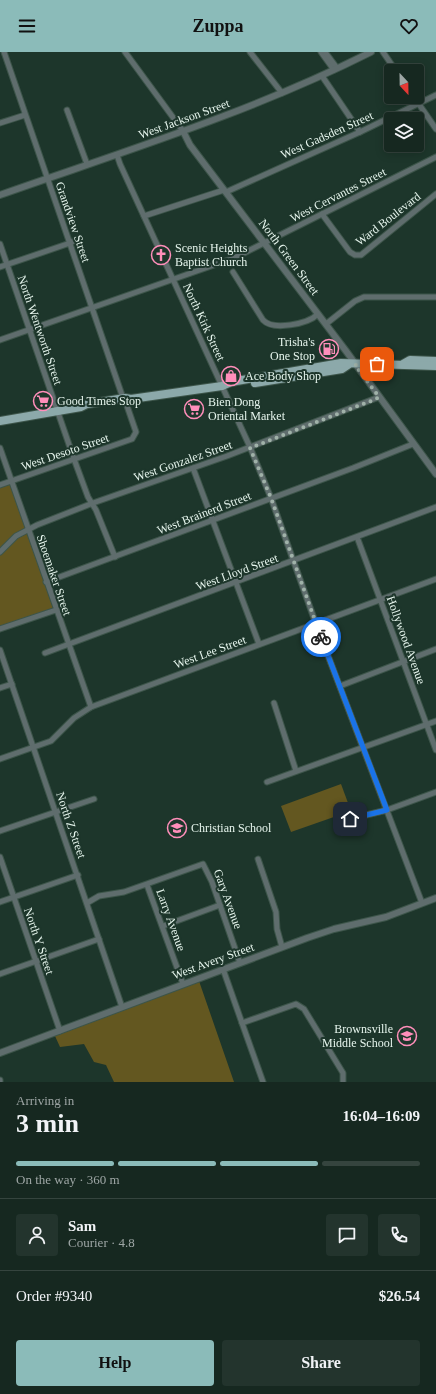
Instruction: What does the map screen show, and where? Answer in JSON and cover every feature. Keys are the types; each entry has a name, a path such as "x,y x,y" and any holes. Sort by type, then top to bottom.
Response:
{"main road":[{"path":"403,364 410,360 436,361"},
{"path":"0,420 81,407 88,408 127,400 224,385 232,386 265,382 342,370 352,365 403,364 410,367 436,366"}],"street":[{"name":"Grandview Street","path":"4,52 92,308 127,400 136,432 135,437"},
{"name":"North Green Street","path":"125,52 183,131 190,145 326,324 352,365 379,397 436,474"},
{"path":"250,52 282,93"},
{"path":"321,52 336,69"},
{"path":"325,52 336,69"},
{"name":"West Jackson Street","path":"0,195 183,131 282,93 322,76 371,52"},
{"path":"383,52 391,64"},
{"path":"322,76 360,132"},
{"name":"West Gadsden Street","path":"424,101 436,95"},
{"path":"419,104 436,129"},
{"name":"West Gadsden Street","path":"144,216 225,191 360,132 419,104"},
{"path":"67,110 87,164"},
{"path":"0,124 25,115"},
{"name":"North Kirk Street","path":"117,154 120,164 173,279 224,385 271,498 316,624 422,903"},
{"name":"West Cervantes Street","path":"0,340 234,258 265,244 436,157"},
{"name":"Ward Boulevard","path":"322,214 350,252 355,255 361,255 436,194"},
{"path":"0,267 70,243 79,238"},
{"name":"North Wentworth Street","path":"0,244 74,459 88,497 93,503 115,557"},
{"path":"233,272 263,320 269,325 276,326 308,321 318,314"},
{"path":"326,324 355,301 364,297 436,296"},
{"name":"West Gonzalez Street","path":"0,552 16,536 93,503 250,448 379,397"},
{"name":"West Desoto Street","path":"0,485 135,437"},
{"name":"West Brainerd Street","path":"46,582 413,444"},
{"name":"Shoemaker Street","path":"0,448 91,707"},
{"path":"193,468 259,644"},
{"name":"West Lloyd Street","path":"45,653 436,508"},
{"name":"Hollywood Avenue","path":"357,537 436,750"},
{"name":"West Lee Street","path":"0,759 34,748 55,739 74,718 91,707 436,579"},
{"path":"0,629 56,610"},
{"path":"340,686 436,649"},
{"name":"North Z Street","path":"0,650 122,1007"},
{"path":"0,688 12,684"},
{"path":"274,703 296,771"},
{"path":"267,782 436,721"},
{"path":"337,822 387,810 436,792"},
{"path":"0,831 94,798"},
{"name":"North Y Street","path":"0,857 60,1031"},
{"path":"258,859 276,912 277,929 282,947"},
{"name":"Gary Avenue","path":"147,885 199,864 204,864 240,963"},
{"path":"0,902 78,875"},
{"path":"87,903 99,896 124,892 147,885"},
{"name":"Larry Avenue","path":"147,885 183,984"},
{"name":"West Avery Street","path":"0,1053 324,932 386,916 436,898"},
{"path":"163,926 220,905"},
{"path":"0,974 99,939"},
{"path":"223,969 263,1082"},
{"path":"242,1023 290,1005 302,1006 343,1073 343,1082"}],"shaded area":[{"path":"10,484 26,528 15,534 0,548 0,488"},
{"path":"27,533 53,608 0,627 0,555 18,538"},
{"path":"341,784 351,811 291,832 281,806"},
{"path":"199,981 234,1082 114,1082 106,1065 94,1062 84,1044 60,1047 55,1036"}],"way so far":[{"path":"321,637 271,498 250,448 376,399 379,397 355,365 377,364"}],"place":[{"name":"Scenic Heights Baptist Church","path":"161,255"},
{"name":"Trisha's One Stop","path":"329,349"},
{"name":"Ace Body Shop","path":"231,376"},
{"name":"Good Times Stop","path":"43,401"},
{"name":"Bien Dong Oriental Market","path":"194,409"},
{"name":"Christian School","path":"177,828"},
{"name":"Brownsville Middle School","path":"407,1036"}],"route":[{"path":"321,637 387,810 350,819"}]}
